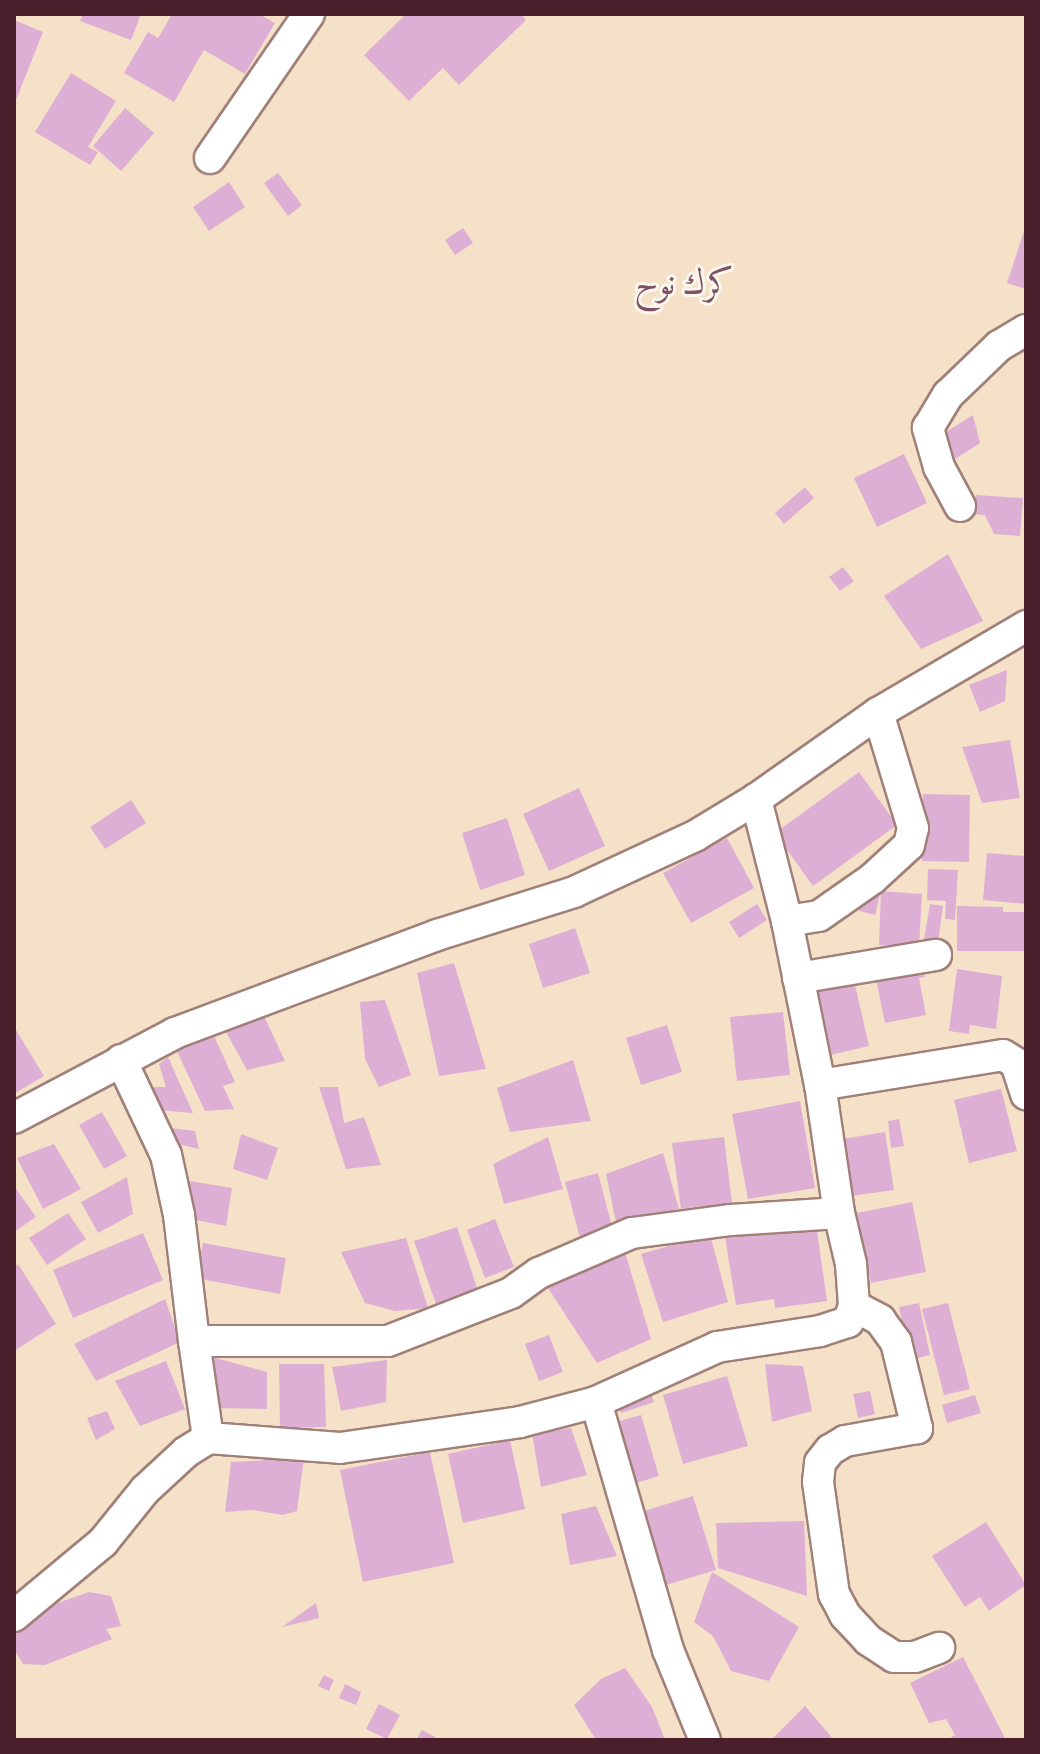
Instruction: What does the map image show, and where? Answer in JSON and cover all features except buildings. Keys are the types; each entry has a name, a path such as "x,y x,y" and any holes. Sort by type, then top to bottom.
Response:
{"street":[{"path":"210,158 309,14"},
{"path":"960,506 939,467 928,428 948,395 999,346 1026,330"},
{"path":"14,1118 175,1033 422,940 574,892 695,836 756,799 878,713 1026,626"},
{"path":"787,921 819,916 872,879 909,845 913,828 878,713"},
{"path":"14,1616 103,1542 145,1490 186,1452 208,1438 340,1448 520,1422 596,1402 717,1347 837,1327 848,1322 854,1306 851,1264 839,1213 820,1085 787,921 756,799"},
{"path":"798,978 936,955"},
{"path":"820,1085 1003,1055 1016,1063 1026,1094"},
{"path":"121,1060 166,1155 179,1215 208,1438"},
{"path":"194,1341 388,1341 511,1293 539,1273 632,1233 731,1220 839,1213"},
{"path":"854,1306 880,1320 896,1342 917,1428 845,1441 830,1450 818,1468 834,1594 860,1632 894,1657 915,1657 939,1648"},
{"path":"596,1402 668,1650 705,1740"}],"district":[{"name":"كرك نوح","path":"684,283"}]}
